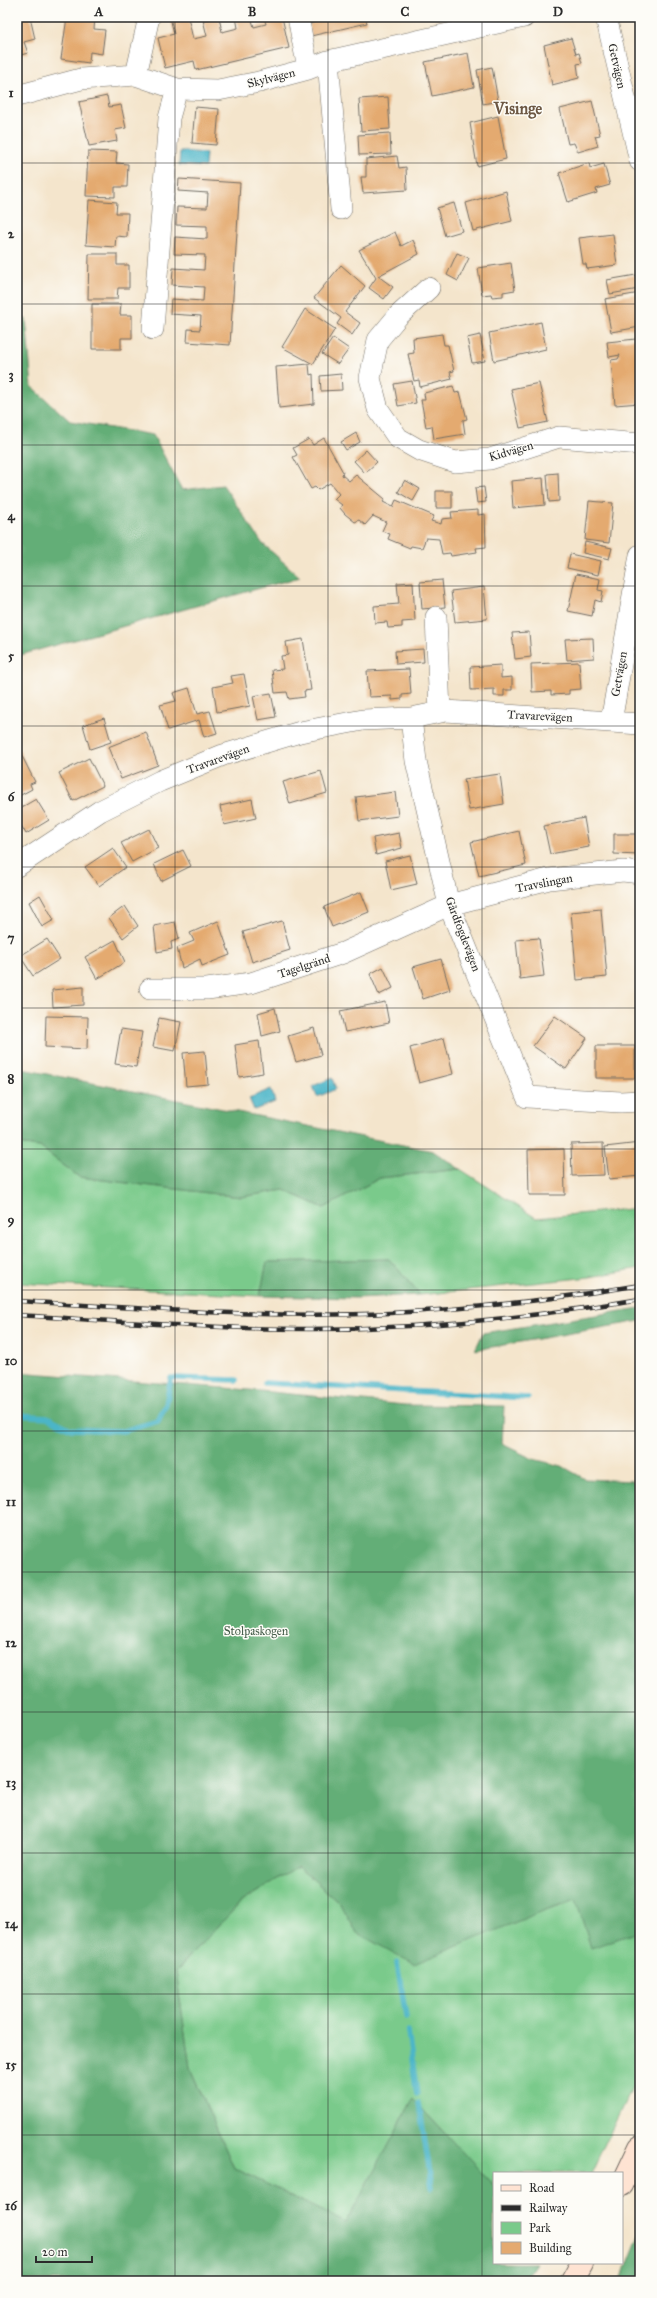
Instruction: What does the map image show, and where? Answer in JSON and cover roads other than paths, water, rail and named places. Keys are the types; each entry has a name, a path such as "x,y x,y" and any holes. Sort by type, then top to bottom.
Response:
{"main road":[{"path":"623,2183 640,2148"},
{"path":"572,2281 581,2264"},
{"path":"578,2281 585,2264"}],"street":[{"path":"136,75 149,17"},
{"path":"298,17 308,69"},
{"name":"Skylvägen","path":"17,96 81,79 136,75 177,89 218,90 259,82 308,69 328,61 524,17"},
{"name":"Getvägen","path":"606,17 640,161"},
{"path":"328,61 341,209"},
{"path":"153,329 169,118 177,89"},
{"name":"Kidvägen","path":"429,288 398,316 378,340 370,378 378,409 398,438 419,450 455,462 490,459 559,437 640,444"},
{"name":"Getvägen","path":"611,722 637,582 640,555"},
{"path":"436,617 440,712"},
{"name":"Travarevägen","path":"17,866 100,811 160,781 223,755 300,732 363,720 411,718 440,712 570,718 640,724"},
{"name":"Gårdfogdevägen","path":"411,718 416,761 449,905 527,1097 621,1102 640,1101"},
{"name":"Travslingan","path":"449,905 549,879 624,871 640,873"},
{"name":"Tagelgränd","path":"150,989 207,989 251,983 343,953 449,905"}],"water":[{"path":"180,151 206,153 205,167 179,165"},
{"path":"332,1078 336,1089 317,1097 313,1086"},
{"path":"271,1089 275,1102 254,1110 249,1098"}],"waterway":[{"path":"17,1415 47,1417 71,1429 123,1431 158,1421 166,1404 171,1378 236,1380"},
{"path":"265,1383 528,1398"},
{"path":"397,1963 406,2017"},
{"path":"408,2032 417,2094"},
{"path":"419,2103 432,2187"}],"railway":[{"path":"17,1301 250,1314 297,1315 390,1313 484,1306 547,1299 640,1285"},
{"path":"17,1315 236,1328 309,1329 392,1327 434,1325 516,1317 640,1299"}],"district":[{"name":"Visinge","path":"518,108"}],"park label":[{"name":"Stolpaskogen","path":"256,1631"}]}
